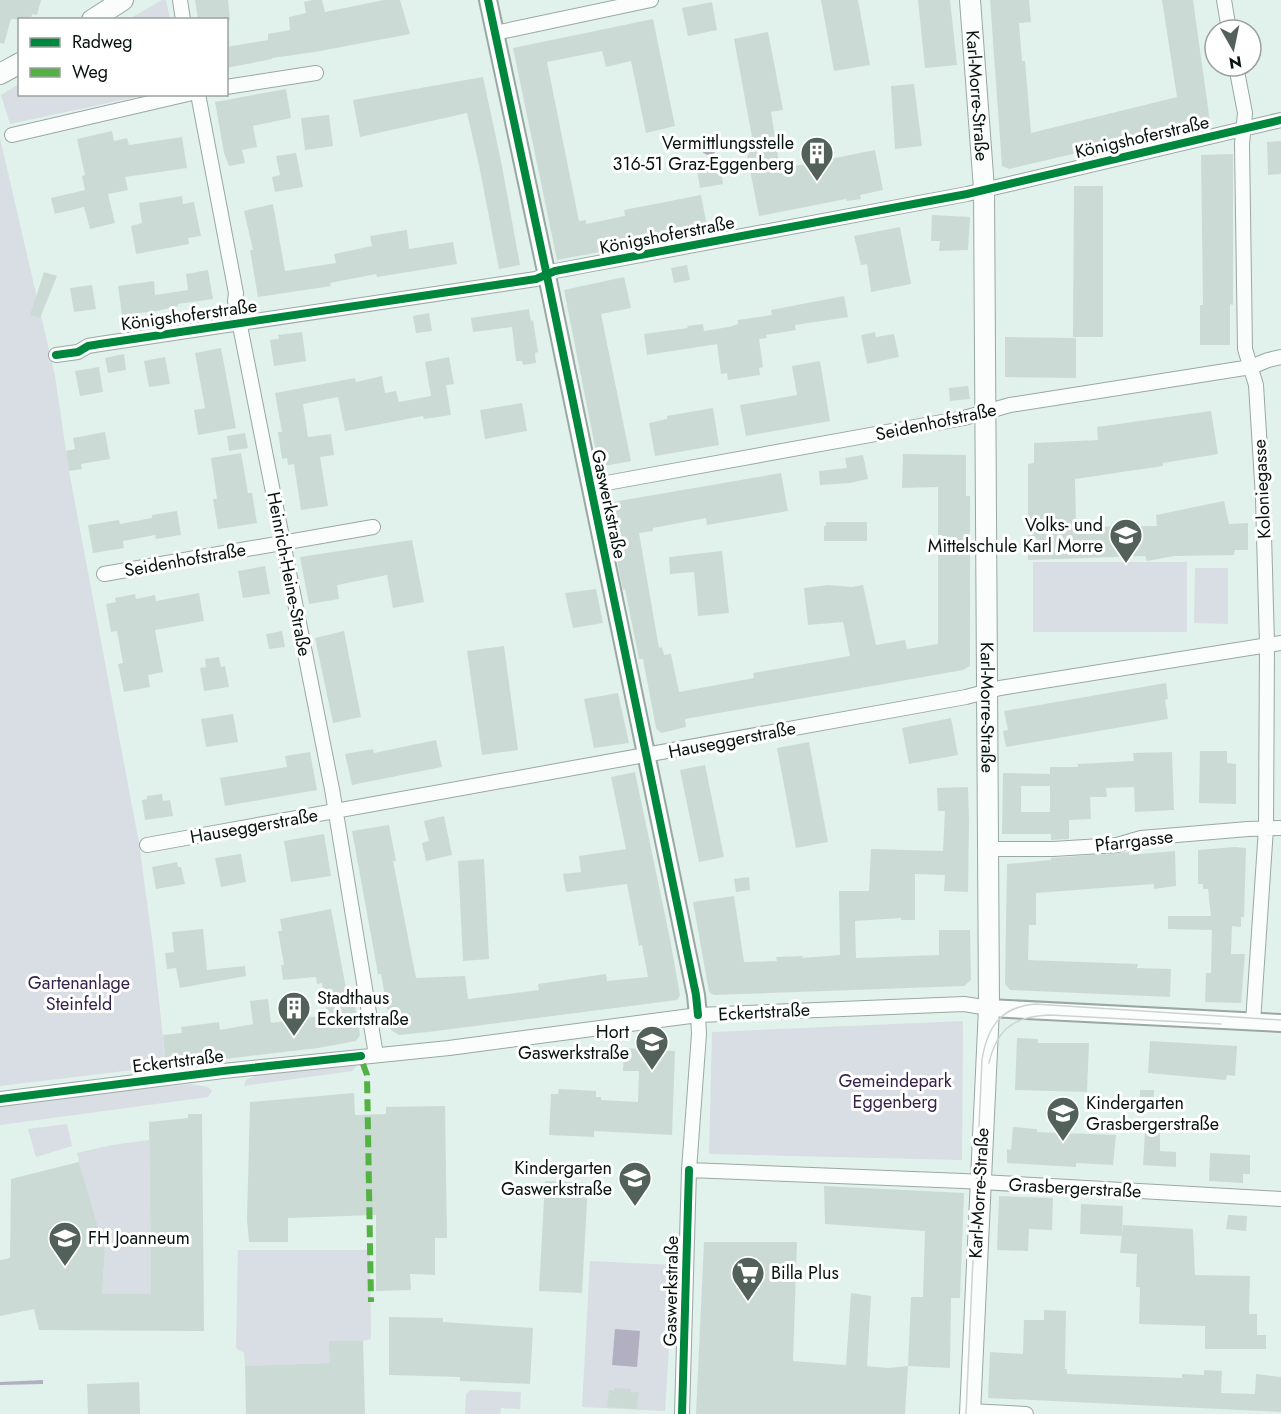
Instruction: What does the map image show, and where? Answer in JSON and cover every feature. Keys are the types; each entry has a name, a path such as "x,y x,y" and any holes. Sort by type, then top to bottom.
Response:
{"main road":[{"path":"95,18 123,0"},
{"name":"Karl-Morre-Straße","path":"970,0 984,189 989,1008 970,1412"},
{"path":"0,74 18,64"}],"street":[{"path":"180,0 183,18"},
{"name":"Gaswerkstraße","path":"488,0 646,754 698,1015 699,1034 689,1170 682,1414"},
{"path":"495,33 651,0"},
{"path":"1224,0 1227,18"},
{"path":"228,87 316,73"},
{"name":"Koloniegasse","path":"1238,78 1245,113 1242,144 1245,349 1256,385 1274,643 1266,828 1253,1022"},
{"path":"12,135 179,96"},
{"name":"Heinrich-Heine-Straße","path":"198,96 236,293 239,323 336,811 376,1055"},
{"name":"Königshoferstraße","path":"56,355 78,352 88,346 100,344 536,279 555,271 984,189 1281,120"},
{"name":"Seidenhofstraße","path":"590,486 952,421 1010,405 1251,367 1281,357"},
{"name":"Seidenhofstraße","path":"104,574 373,527"},
{"name":"Hauseggerstraße","path":"147,846 556,773 646,754 987,693 1000,688 1274,643"},
{"name":"Pfarrgasse","path":"987,849 1053,849 1113,845 1141,838 1281,828"},
{"name":"Eckertstraße","path":"0,1099 223,1071 449,1048 698,1015 963,1004 989,1008 1281,1023"},
{"name":"Grasbergerstraße","path":"689,1170 980,1182 1281,1199"},
{"path":"970,1412 1026,1414"}],"green space":[{"path":"162,0 166,0 170,18 131,18"},
{"path":"18,85 18,96 140,96 10,124 1,95"},
{"name":"Gartenanlage Steinfeld","path":"0,138 55,376 69,471 139,843 166,1066 0,1086"},
{"path":"1033,562 1187,562 1187,632 1033,632"},
{"path":"1195,568 1228,568 1228,624 1194,623"},
{"name":"Gemeindepark Eggenberg","path":"963,1021 962,1160 709,1154 712,1032"},
{"path":"353,1063 356,1067 352,1071 244,1086 246,1080 258,1075"},
{"path":"190,1084 208,1087 212,1091 208,1097 0,1125 0,1105"},
{"path":"67,1124 72,1146 36,1157 28,1129"},
{"path":"149,1140 151,1294 102,1294 105,1252 77,1153"},
{"path":"238,1250 370,1250 371,1339 330,1342 330,1363 245,1366 244,1353 236,1348"},
{"path":"590,1261 674,1265 665,1411 582,1407"},
{"path":"470,1390 521,1392 520,1409 501,1408 500,1414 465,1414 466,1394"}],"shaded area":[{"path":"706,139 712,139 717,147 715,153 706,155 701,150 701,144"},
{"path":"615,1329 640,1331 637,1367 612,1365"},
{"path":"43,1380 43,1384 0,1385 0,1382"}],"building":[{"path":"0,0 41,0 37,15 32,14 31,18 11,19 4,44 0,43"},
{"path":"195,0 228,0 230,20 228,18 198,18"},
{"path":"322,0 325,12 384,0 400,0 410,34 228,68 228,47 268,40 268,34 290,30 289,17 306,13 304,2"},
{"path":"821,0 858,0 870,65 834,71"},
{"path":"918,0 950,0 957,65 925,68"},
{"path":"990,0 1029,0 1031,22 1019,23 1022,61 1025,61 1031,133 1177,97 1162,0 1193,0 1210,122 1009,169 1002,166"},
{"path":"712,2 717,30 688,36 682,8"},
{"path":"653,19 675,126 646,133 631,61 606,67 602,51 547,62 579,221 586,220 586,224 625,216 624,210 701,195 708,232 557,260 513,48"},
{"path":"768,32 783,110 771,112 780,169 875,150 883,190 860,195 861,199 847,201 846,199 759,216 744,139 752,137 734,39"},
{"path":"483,77 520,265 499,269 467,113 360,137 353,100"},
{"path":"914,84 922,146 895,149 891,86"},
{"path":"286,89 291,118 253,126 257,147 242,150 245,163 229,166 224,153 215,102"},
{"path":"329,115 333,146 305,150 301,118"},
{"path":"112,131 114,141 127,138 129,145 182,137 187,168 125,177 128,190 108,194 115,223 90,229 84,207 55,214 51,198 85,190 82,176 85,175 77,139"},
{"path":"1281,141 1281,174 1268,175 1267,142"},
{"path":"296,153 303,187 275,192 272,177 280,175 276,156"},
{"path":"1233,154 1233,305 1230,304 1230,345 1200,345 1200,305 1203,305 1201,155"},
{"path":"719,160 723,184 700,188 696,164"},
{"path":"1074,186 1103,186 1103,337 1073,337"},
{"path":"182,196 183,204 194,202 201,236 188,238 189,244 136,254 131,226 142,223 139,203"},
{"path":"273,204 285,271 336,263 334,254 372,246 370,236 407,230 409,249 453,242 457,264 377,277 376,274 330,283 331,286 258,297 250,250 253,250 244,211"},
{"path":"932,215 970,217 968,250 939,251 940,241 931,241"},
{"path":"900,227 911,284 871,292 867,264 861,265 854,236"},
{"path":"687,265 690,280 674,283 671,268"},
{"path":"208,270 213,299 178,304 178,306 157,311 122,315 118,286 154,281 155,295 188,290 186,274"},
{"path":"44,272 57,276 40,318 30,315"},
{"path":"624,277 631,308 601,314 631,461 599,467 564,290"},
{"path":"92,285 96,309 74,312 70,288"},
{"path":"844,296 848,317 795,325 796,330 766,335 767,338 759,339 763,367 759,368 760,375 728,380 727,373 721,374 717,344 647,355 644,334 703,324 704,331 729,327 738,324 738,320 772,315 771,310"},
{"path":"529,309 538,352 535,353 536,363 523,365 522,361 516,361 512,327 473,332 471,318"},
{"path":"429,313 432,331 416,333 413,316"},
{"path":"302,332 306,361 274,366 270,340 279,339 278,335"},
{"path":"875,332 876,337 894,334 899,357 867,364 861,335"},
{"path":"1005,337 1076,338 1076,378 1005,377"},
{"path":"221,348 236,428 198,435 194,410 205,408 195,353"},
{"path":"124,354 126,370 108,373 105,358"},
{"path":"165,357 170,384 149,387 144,361"},
{"path":"449,357 454,384 446,385 451,415 424,419 423,416 345,431 338,397 303,404 308,437 331,434 334,455 320,457 328,506 301,510 294,464 288,465 287,458 282,459 278,432 282,432 275,393 355,378 356,382 382,376 385,393 396,391 399,402 431,396 425,362"},
{"path":"820,361 830,421 746,436 740,405 797,395 792,366"},
{"path":"99,367 103,392 80,396 75,371"},
{"path":"968,386 970,399 950,401 949,388"},
{"path":"522,403 527,431 485,439 480,410"},
{"path":"713,408 719,445 655,456 649,423 667,419 667,416"},
{"path":"1211,411 1218,454 1163,463 1163,466 1075,479 1076,527 1157,526 1156,515 1224,501 1229,524 1248,523 1248,550 1235,550 1234,555 1174,556 1147,561 1145,556 1028,560 1028,464 1034,463 1034,443 1098,440 1097,427"},
{"path":"105,432 110,459 81,464 82,469 69,471 66,451 75,449 73,438"},
{"path":"245,433 248,448 229,451 227,436"},
{"path":"241,453 248,493 252,493 257,523 218,529 213,499 217,499 211,458"},
{"path":"903,454 966,455 966,496 970,496 970,666 963,670 685,719 686,727 661,733 656,728 643,659 639,659 625,589 623,590 619,571 607,503 781,473 788,511 707,525 706,518 653,528 653,531 639,533 659,648 662,647 664,655 671,654 679,692 754,678 753,673 850,656 843,622 808,625 804,588 863,585 876,645 905,640 907,649 938,644 938,487 902,488"},
{"path":"863,455 868,479 820,485 819,471 847,468 845,458"},
{"path":"177,511 181,535 156,539 155,535 123,541 124,548 93,553 88,525 119,520 120,524"},
{"path":"826,522 867,522 867,541 824,541"},
{"path":"412,540 424,602 393,608 387,575 337,585 339,599 309,604 300,557"},
{"path":"722,551 729,613 698,616 694,572 670,574 669,557"},
{"path":"265,566 270,594 243,598 238,571"},
{"path":"596,589 603,623 573,628 565,593"},
{"path":"199,593 204,621 155,630 163,672 148,675 150,687 124,692 118,664 123,663 117,631 111,632 106,604 116,602 115,598 135,594 136,599 155,595 156,601"},
{"path":"282,631 285,647 269,649 266,634"},
{"path":"344,631 361,717 333,723 315,638"},
{"path":"504,646 518,750 482,755 467,651"},
{"path":"219,657 221,667 225,666 229,687 204,691 200,668 206,667 205,659"},
{"path":"1166,683 1168,699 1165,700 1168,719 1006,747 1003,731 1008,730 1004,711"},
{"path":"618,693 629,743 594,748 584,699"},
{"path":"233,714 238,742 206,747 201,719"},
{"path":"951,718 958,755 909,764 902,728"},
{"path":"436,740 442,767 352,785 345,754 373,749 374,753"},
{"path":"809,742 828,842 796,848 777,748"},
{"path":"1200,751 1227,751 1227,763 1236,764 1236,804 1199,803"},
{"path":"310,752 317,790 225,806 220,778 287,767 285,756"},
{"path":"1172,752 1174,810 1135,812 1134,787 1106,788 1107,797 1090,797 1091,819 1069,820 1069,839 1051,840 1051,834 1002,834 1003,773 1050,774 1050,767 1078,767 1078,764 1134,761 1133,753","holes":["1021,786 1050,786 1050,812 1021,812"]},
{"path":"705,765 724,857 699,862 680,770"},
{"path":"635,772 670,939 680,995 677,1000 428,1032 399,1035 391,1030 381,974 378,974 352,831 389,825 396,861 393,861 416,978 465,976 468,999 539,990 538,984 606,974 607,981 648,977 642,945 639,946 627,884 566,892 563,874 581,872 579,856 626,849 611,777"},
{"path":"968,787 968,892 944,891 945,875 915,874 915,920 901,920 901,918 855,921 856,958 939,955 939,930 970,930 971,980 964,986 714,995 709,992 693,902 734,896 744,962 777,961 776,957 803,956 802,958 840,955 839,891 869,891 871,849 943,851 945,811 938,811 937,788"},
{"path":"162,794 163,801 170,800 173,816 145,820 142,800 147,799 147,796"},
{"path":"444,816 452,855 426,861 422,843 429,841 424,821"},
{"path":"324,834 331,876 291,882 284,841"},
{"path":"1246,848 1244,917 1241,917 1241,927 1232,926 1231,954 1245,954 1241,1003 1205,1002 1206,973 1211,973 1212,930 1168,929 1168,916 1211,916 1208,889 1203,889 1203,884 1198,884 1198,850"},
{"path":"1175,851 1176,886 1154,889 1154,884 1036,893 1036,925 1029,925 1028,960 1138,964 1137,968 1171,969 1170,997 1010,990 1005,984 1007,864 1051,860 1051,858"},
{"path":"241,854 246,882 221,887 215,858"},
{"path":"484,859 489,959 463,961 458,861"},
{"path":"177,862 178,867 181,867 185,884 156,889 152,867"},
{"path":"749,877 750,890 736,892 734,879"},
{"path":"331,909 348,999 354,998 360,1035 356,1041 318,1048 166,1066 163,1035 182,1033 181,1027 219,1022 220,1030 253,1024 250,1001 268,999 271,1023 327,1015 322,983 317,984 316,977 283,980 281,965 284,965 278,931 282,931 280,919"},
{"path":"203,929 207,970 245,966 246,976 180,988 176,968 167,969 165,953 174,952 172,932"},
{"path":"1017,1038 1038,1039 1038,1043 1089,1043 1087,1092 1015,1090"},
{"path":"1150,1041 1237,1046 1235,1076 1227,1075 1226,1080 1148,1073"},
{"path":"624,1048 675,1051 672,1135 594,1131 594,1137 549,1135 551,1094 558,1094 559,1089 596,1091 596,1097 601,1097 601,1100 638,1102 639,1071 623,1071"},
{"path":"1140,1090 1154,1090 1153,1107 1140,1106"},
{"path":"354,1093 355,1115 386,1114 386,1107 445,1106 447,1238 435,1238 435,1275 410,1274 411,1290 376,1291 376,1215 288,1218 288,1242 249,1242 247,1220 250,1102"},
{"path":"188,1114 202,1114 204,1331 39,1330 34,1309 0,1316 0,1260 10,1258 11,1179 79,1162 105,1252 102,1294 151,1294 149,1122 188,1118"},
{"name":"Kindergarten Grasbergerstraße","path":"1013,1127 1037,1129 1037,1132 1116,1135 1113,1165 1076,1163 1076,1167 1007,1163 1007,1149 1011,1150"},
{"path":"1145,1132 1160,1133 1160,1151 1176,1152 1176,1167 1143,1165"},
{"path":"1210,1153 1250,1155 1250,1174 1243,1174 1243,1183 1209,1181"},
{"path":"545,1181 588,1183 582,1293 539,1291"},
{"path":"824,1186 964,1193 960,1298 951,1298 950,1368 908,1366 911,1297 923,1297 925,1231 825,1224"},
{"path":"999,1196 1053,1198 1052,1230 1029,1229 1028,1251 997,1250"},
{"path":"1081,1204 1123,1206 1122,1236 1080,1234"},
{"path":"1228,1215 1247,1216 1246,1231 1226,1229"},
{"path":"1123,1225 1193,1229 1195,1275 1250,1276 1249,1314 1257,1314 1257,1335 1266,1335 1266,1349 1205,1349 1205,1326 1139,1324 1140,1287 1136,1287 1137,1254 1120,1253"},
{"name":"Billa Plus","path":"704,1242 797,1242 793,1361 846,1365 851,1293 871,1296 867,1366 888,1368 908,1366 905,1414 696,1414"},
{"path":"1044,1310 1066,1311 1065,1369 1067,1369 1067,1374 1182,1378 1182,1374 1204,1375 1204,1370 1222,1371 1221,1393 1255,1394 1256,1374 1281,1377 1281,1412 988,1398 990,1352 1023,1354 1024,1320 1044,1320"},
{"path":"389,1317 443,1318 443,1322 533,1328 530,1384 460,1381 460,1377 389,1375"},
{"path":"329,1341 363,1341 365,1414 246,1414 245,1366 330,1363"},
{"path":"139,1382 140,1414 88,1414 87,1384"},
{"path":"614,1388 639,1392 637,1409 607,1407 609,1390 614,1391"}],"tram line":[{"path":"966,1414 982,1060 987,1038 997,1021 1013,1010 1035,1004 1281,1020"},
{"path":"989,1063 997,1041 1009,1026 1017,1021 1038,1016 1221,1024"}],"marked path":[{"path":"363,1064 367,1075 371,1302"}],"cycle path":[{"path":"488,0 696,995 698,1015"},
{"path":"56,355 78,352 88,346 100,344 536,279 555,271 967,194 1281,120"},
{"path":"0,1099 361,1056"},
{"path":"682,1414 689,1170"}],"place":[{"name":"Vermittlungsstelle 316-51 Graz-Eggenberg","path":"817,182"},
{"name":"Volks- und Mittelschule Karl Morre","path":"1126,564"},
{"name":"Stadthaus Eckertstraße","path":"294,1037"},
{"name":"Hort Gaswerkstraße","path":"652,1071"},
{"name":"Kindergarten Grasbergerstraße","path":"1063,1142"},
{"name":"Kindergarten Gaswerkstraße","path":"635,1207"},
{"name":"FH Joanneum","path":"65,1267"},
{"name":"Billa Plus","path":"748,1302"}]}
